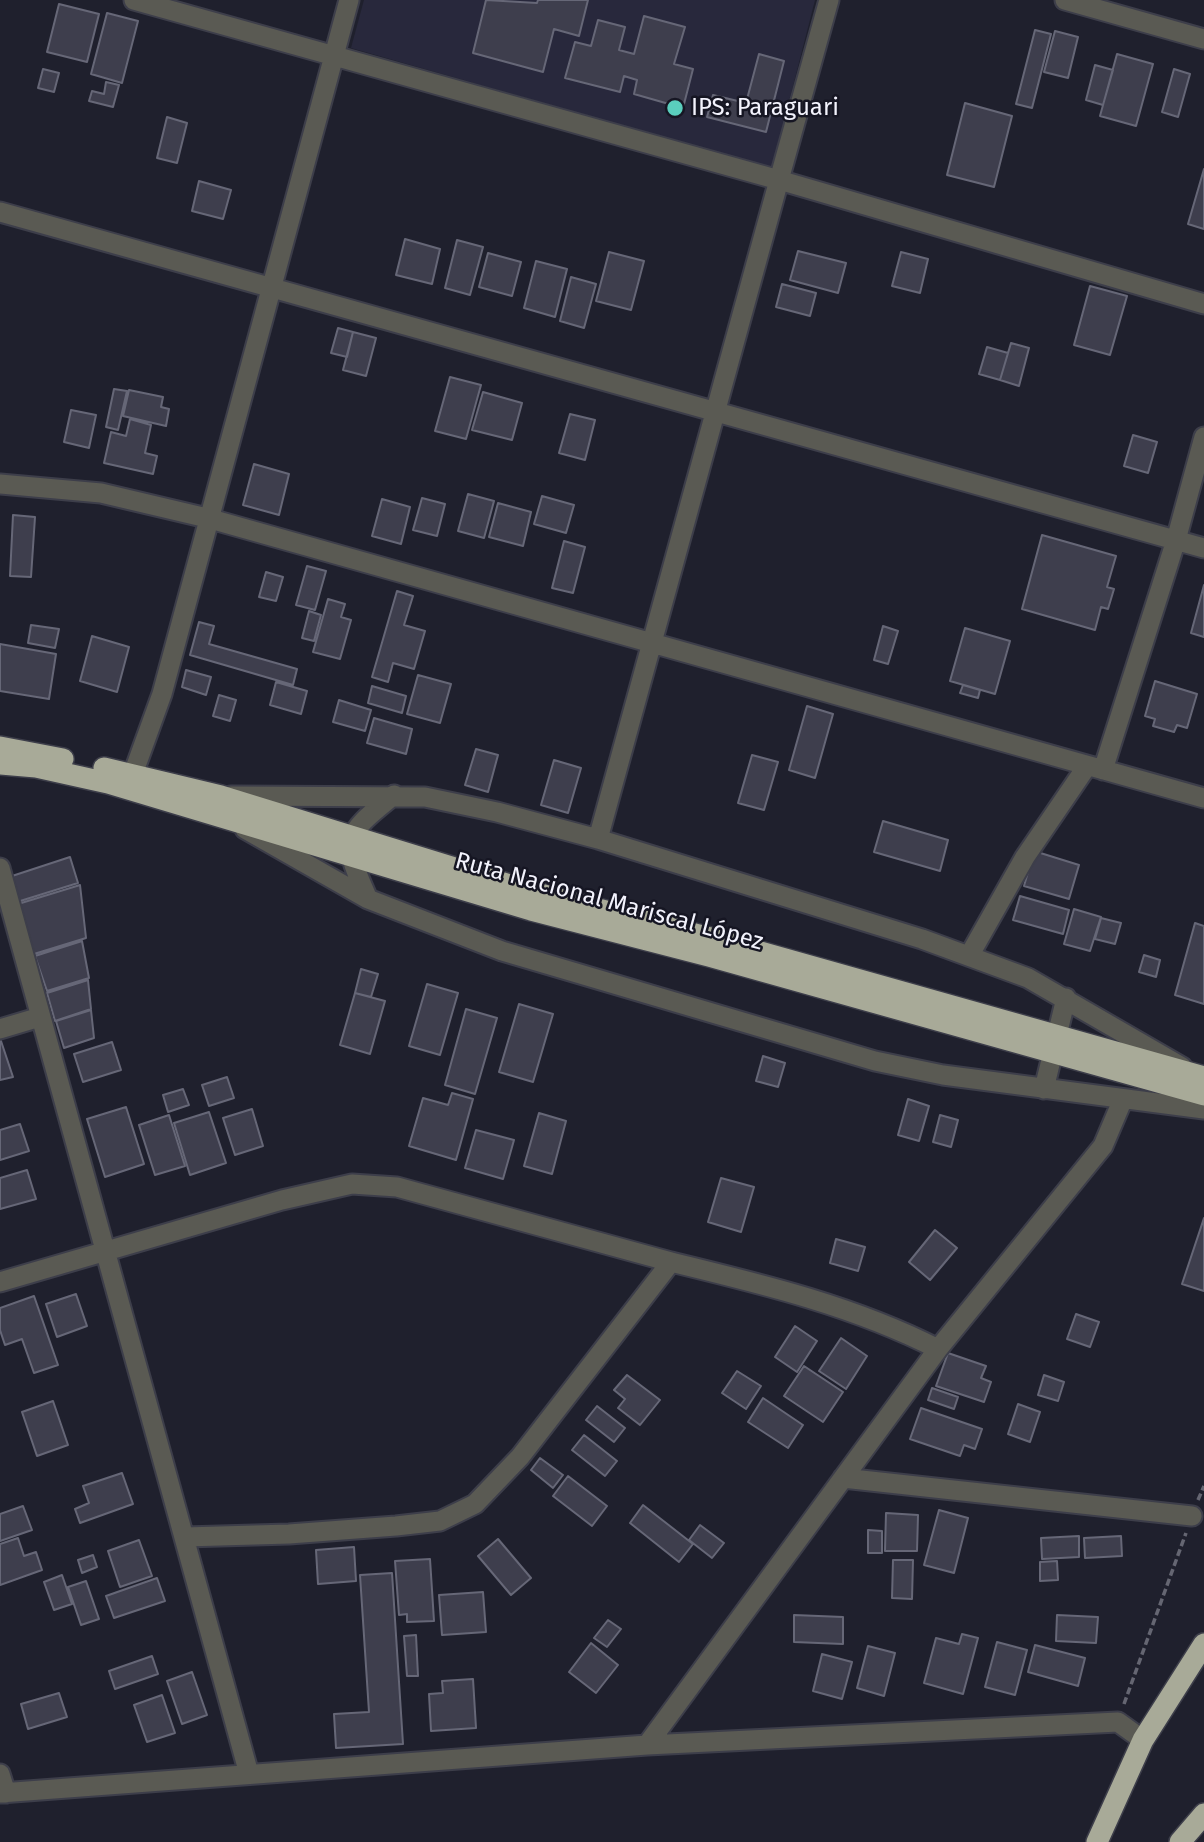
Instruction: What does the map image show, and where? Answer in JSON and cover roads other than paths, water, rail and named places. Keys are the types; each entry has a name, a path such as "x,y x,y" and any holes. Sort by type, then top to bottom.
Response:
{"highway":[{"name":"Ruta Nacional Mariscal López","path":"0,747 133,774 219,805 349,846 536,893 1055,1043 1204,1095"},
{"name":"Ruta Nacional Mariscal López","path":"0,764 71,773 219,805"},
{"name":"Ruta Nacional Mariscal López","path":"1055,1043 1198,1075"},
{"path":"1097,1842 1143,1740 1204,1643"},
{"path":"1180,1842 1204,1814"}],"street":[{"path":"134,0 779,180 1204,304"},
{"path":"133,774 162,694 207,518 349,0"},
{"path":"598,839 829,0"},
{"path":"1065,0 1204,39"},
{"path":"0,212 1204,548"},
{"path":"969,956 1025,857 1095,768 1176,540 1204,437"},
{"path":"0,484 101,493 207,518 1204,798"},
{"path":"368,899 349,846 394,795"},
{"path":"219,805 394,795 425,797 485,809 598,839 969,956 1028,978 1198,1075"},
{"path":"219,805 368,899 502,951 875,1061 943,1075 1204,1109"},
{"path":"0,867 249,1774"},
{"path":"1044,1089 1066,998"},
{"path":"0,1029 40,1017"},
{"path":"647,1745 938,1349 1103,1146 1123,1099"},
{"path":"0,1282 105,1250 352,1184 397,1187 671,1262 793,1292 891,1327 938,1349"},
{"path":"185,1538 289,1534 440,1521 475,1504 520,1457 671,1262"},
{"path":"843,1478 1192,1516"},
{"path":"0,1774 3,1793 647,1745 1118,1722 1143,1740"}],"place":[{"name":"IPS: Paraguari","path":"675,108"}]}
